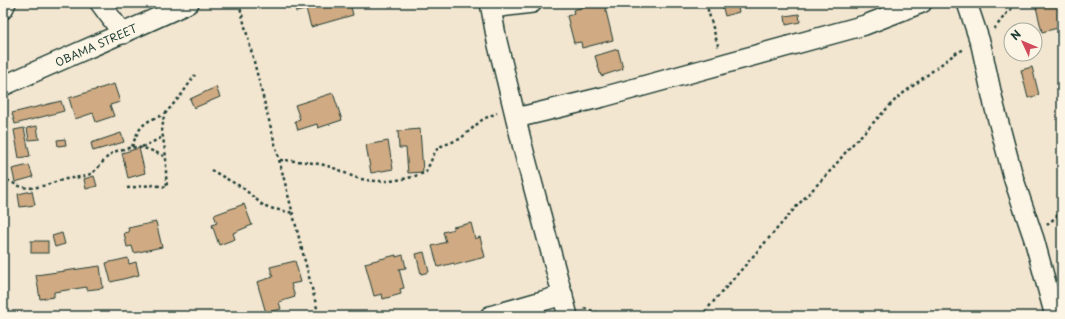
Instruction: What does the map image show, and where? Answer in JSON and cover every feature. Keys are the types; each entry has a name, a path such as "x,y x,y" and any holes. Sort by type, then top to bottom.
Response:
{"street":[{"path":"3,9 6,3"},
{"path":"100,3 123,34"},
{"name":"OBAMA STREET","path":"3,86 95,44 123,34 189,3"},
{"path":"490,316 566,304 515,113 497,41 491,6 532,3"},
{"path":"515,113 603,97 865,25 922,3"},
{"path":"967,3 980,43 994,105 1014,180 1034,239 1055,316"}],"path":[{"path":"238,3 280,160 319,316"},
{"path":"706,3 723,64"},
{"path":"701,316 796,207 833,168 849,148 897,98 956,54 980,43 1018,3"},
{"path":"132,147 138,130 142,125 151,119 164,114 182,94 195,74"},
{"path":"280,160 306,162 331,167 356,178 379,182 414,177 426,172 434,152 439,147 460,139 483,119 515,113"},
{"path":"128,188 152,185 167,187 166,156 162,126 164,114"},
{"path":"142,147 163,137"},
{"path":"3,176 19,187 30,188 46,186 58,181 83,177 92,173 117,150 142,147 166,156"},
{"path":"211,170 243,188 265,207 293,213"},
{"path":"566,304 609,316"}],"building":[{"path":"294,3 303,3 305,10 296,12"},
{"path":"314,3 350,3 353,15 311,27 305,5"},
{"path":"587,3 604,3 613,40 582,48 581,42 574,43 567,16 574,14 573,10 588,6"},
{"path":"715,3 737,3 739,12 725,16 722,5 716,6"},
{"path":"1051,3 1062,3 1062,27 1043,32 1043,22 1040,22 1036,7"},
{"path":"799,14 800,22 786,25 785,16"},
{"path":"618,49 623,69 601,76 595,56"},
{"path":"1032,67 1039,95 1028,98 1021,70"},
{"path":"114,84 120,102 110,105 114,116 96,122 93,113 75,119 69,98"},
{"path":"216,87 220,97 194,108 190,99"},
{"path":"333,93 342,120 318,128 317,124 298,130 295,121 300,119 295,105"},
{"path":"61,101 64,111 15,124 12,113"},
{"path":"37,126 39,139 29,140 27,128"},
{"path":"24,128 30,156 19,158 14,130"},
{"path":"420,129 423,172 408,173 406,148 399,148 398,131"},
{"path":"121,133 124,142 93,151 91,143"},
{"path":"65,139 66,145 58,146 57,140"},
{"path":"388,141 393,169 371,173 366,145"},
{"path":"139,148 145,173 128,178 122,153"},
{"path":"29,165 33,177 15,182 12,169"},
{"path":"94,176 97,186 86,189 84,179"},
{"path":"32,191 35,205 20,207 18,194"},
{"path":"244,204 252,225 233,233 235,239 219,245 212,225 217,223 214,215"},
{"path":"156,222 162,247 134,253 132,246 127,247 124,233 129,232 128,228"},
{"path":"471,223 475,239 480,237 485,257 455,265 454,263 438,267 432,246 446,242 443,232 454,229 453,227"},
{"path":"62,233 65,244 55,247 52,236"},
{"path":"31,241 48,241 48,253 31,253"},
{"path":"424,252 429,272 421,274 416,254"},
{"path":"396,255 396,257 403,255 406,268 399,269 404,288 400,289 401,294 383,299 382,294 374,296 365,263"},
{"path":"128,258 129,264 136,262 139,275 111,282 106,263"},
{"path":"295,261 301,282 291,284 295,297 279,302 281,309 266,313 257,282 273,277 270,267"},
{"path":"100,266 103,288 87,290 87,287 54,292 54,297 40,299 36,275"}]}
